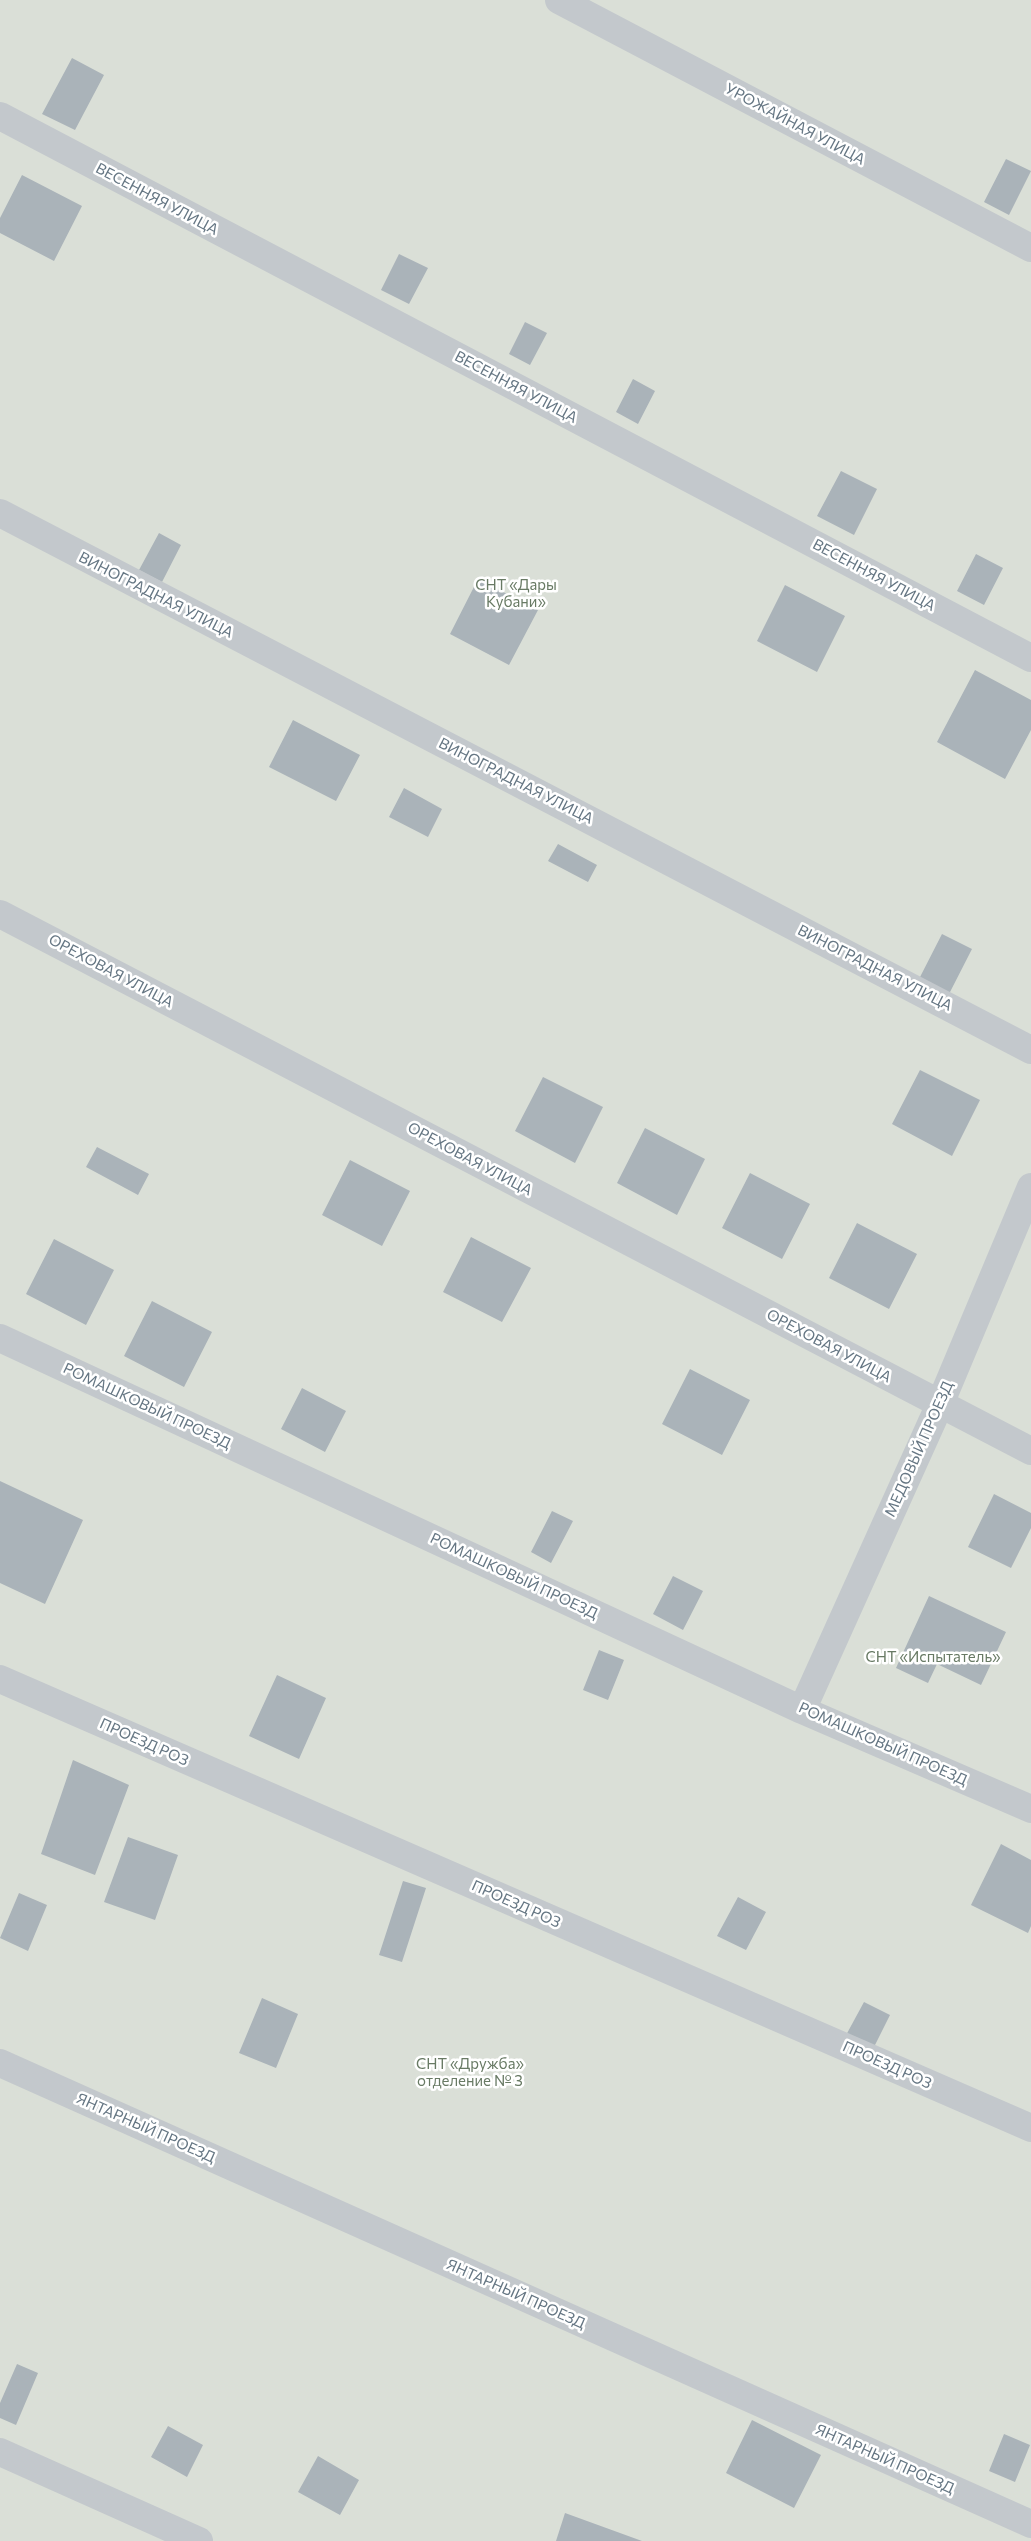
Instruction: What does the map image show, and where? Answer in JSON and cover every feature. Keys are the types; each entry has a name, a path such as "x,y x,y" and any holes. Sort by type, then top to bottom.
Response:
{"street":[{"name":"УРОЖАЙНАЯ УЛИЦА","path":"560,0 1031,248"},
{"name":"ВЕСЕННЯЯ УЛИЦА","path":"0,116 1031,658"},
{"name":"ВИНОГРАДНАЯ УЛИЦА","path":"0,513 1031,1050"},
{"name":"ОРЕХОВАЯ УЛИЦА","path":"0,914 1031,1451"},
{"name":"МЕДОВЫЙ ПРОЕЗД","path":"802,1710 940,1404 1031,1187"},
{"name":"РОМАШКОВЫЙ ПРОЕЗД","path":"0,1338 802,1710 1031,1809"},
{"name":"ПРОЕЗД РОЗ","path":"0,1679 1031,2128"},
{"name":"ЯНТАРНЫЙ ПРОЕЗД","path":"0,2063 1031,2524"},
{"path":"0,2452 200,2541"}],"green space":[{"path":"0,0 1031,0 1031,2541 0,2541"}],"building":[{"path":"72,58 104,75 75,130 42,114"},
{"path":"1006,159 1031,171 1009,215 984,202"},
{"path":"22,175 82,206 54,261 0,233 0,218"},
{"path":"399,254 428,268 409,304 381,290"},
{"path":"525,322 547,333 530,365 509,354"},
{"path":"633,379 655,391 638,424 616,412"},
{"path":"841,471 877,489 854,535 817,516"},
{"path":"159,533 181,545 162,582 139,570"},
{"path":"976,554 1003,568 984,605 957,591"},
{"path":"478,579 538,610 509,665 450,634"},
{"path":"785,585 845,616 817,672 757,641"},
{"path":"975,670 1031,700 1031,730 1005,779 937,742"},
{"path":"293,720 360,755 336,801 269,767"},
{"path":"404,788 442,809 428,837 389,817"},
{"path":"558,844 597,865 588,882 548,861"},
{"path":"942,934 972,949 949,994 919,979"},
{"path":"920,1070 980,1100 952,1156 892,1124"},
{"path":"543,1077 603,1107 575,1163 515,1131"},
{"path":"645,1128 705,1159 677,1215 617,1183"},
{"path":"97,1147 149,1174 138,1195 86,1167"},
{"path":"350,1160 410,1191 382,1246 322,1215"},
{"path":"750,1173 810,1204 782,1259 722,1228"},
{"path":"857,1223 917,1254 889,1309 829,1278"},
{"path":"471,1237 531,1268 502,1322 443,1292"},
{"path":"54,1239 114,1270 86,1325 26,1294"},
{"path":"152,1301 212,1332 184,1387 124,1356"},
{"path":"690,1369 750,1400 722,1455 662,1424"},
{"path":"302,1388 346,1411 325,1452 281,1429"},
{"path":"0,1481 83,1520 45,1604 0,1583"},
{"path":"994,1494 1031,1513 1031,1528 1011,1568 968,1547"},
{"path":"552,1511 573,1521 551,1563 531,1552"},
{"path":"673,1576 703,1591 683,1630 653,1614"},
{"path":"929,1596 1006,1632 981,1685 937,1664 928,1683 896,1668"},
{"path":"599,1650 624,1660 608,1700 583,1690"},
{"path":"277,1675 326,1698 299,1759 249,1736"},
{"path":"73,1760 129,1785 95,1875 41,1854"},
{"path":"128,1837 178,1855 155,1920 104,1902"},
{"path":"1001,1844 1031,1860 1031,1926 1028,1933 971,1905"},
{"path":"403,1881 426,1888 402,1962 379,1955"},
{"path":"19,1893 47,1905 28,1951 0,1938"},
{"path":"738,1897 766,1912 746,1950 717,1936"},
{"path":"262,1998 298,2014 276,2068 239,2053"},
{"path":"864,2002 890,2015 872,2051 845,2037"},
{"path":"17,2364 38,2373 16,2425 0,2418 0,2403"},
{"path":"752,2420 821,2455 794,2508 726,2473"},
{"path":"168,2426 203,2445 187,2477 151,2457"},
{"path":"1004,2434 1030,2445 1015,2482 989,2471"},
{"path":"318,2456 359,2480 340,2515 298,2492"},
{"path":"565,2513 642,2541 556,2541"}],"park label":[{"name":"СНТ «Дары Кубани»","path":"516,594"},
{"name":"СНТ «Испытатель»","path":"933,1657"},
{"name":"СНТ «Дружба» отделение № 3","path":"470,2072"}]}
